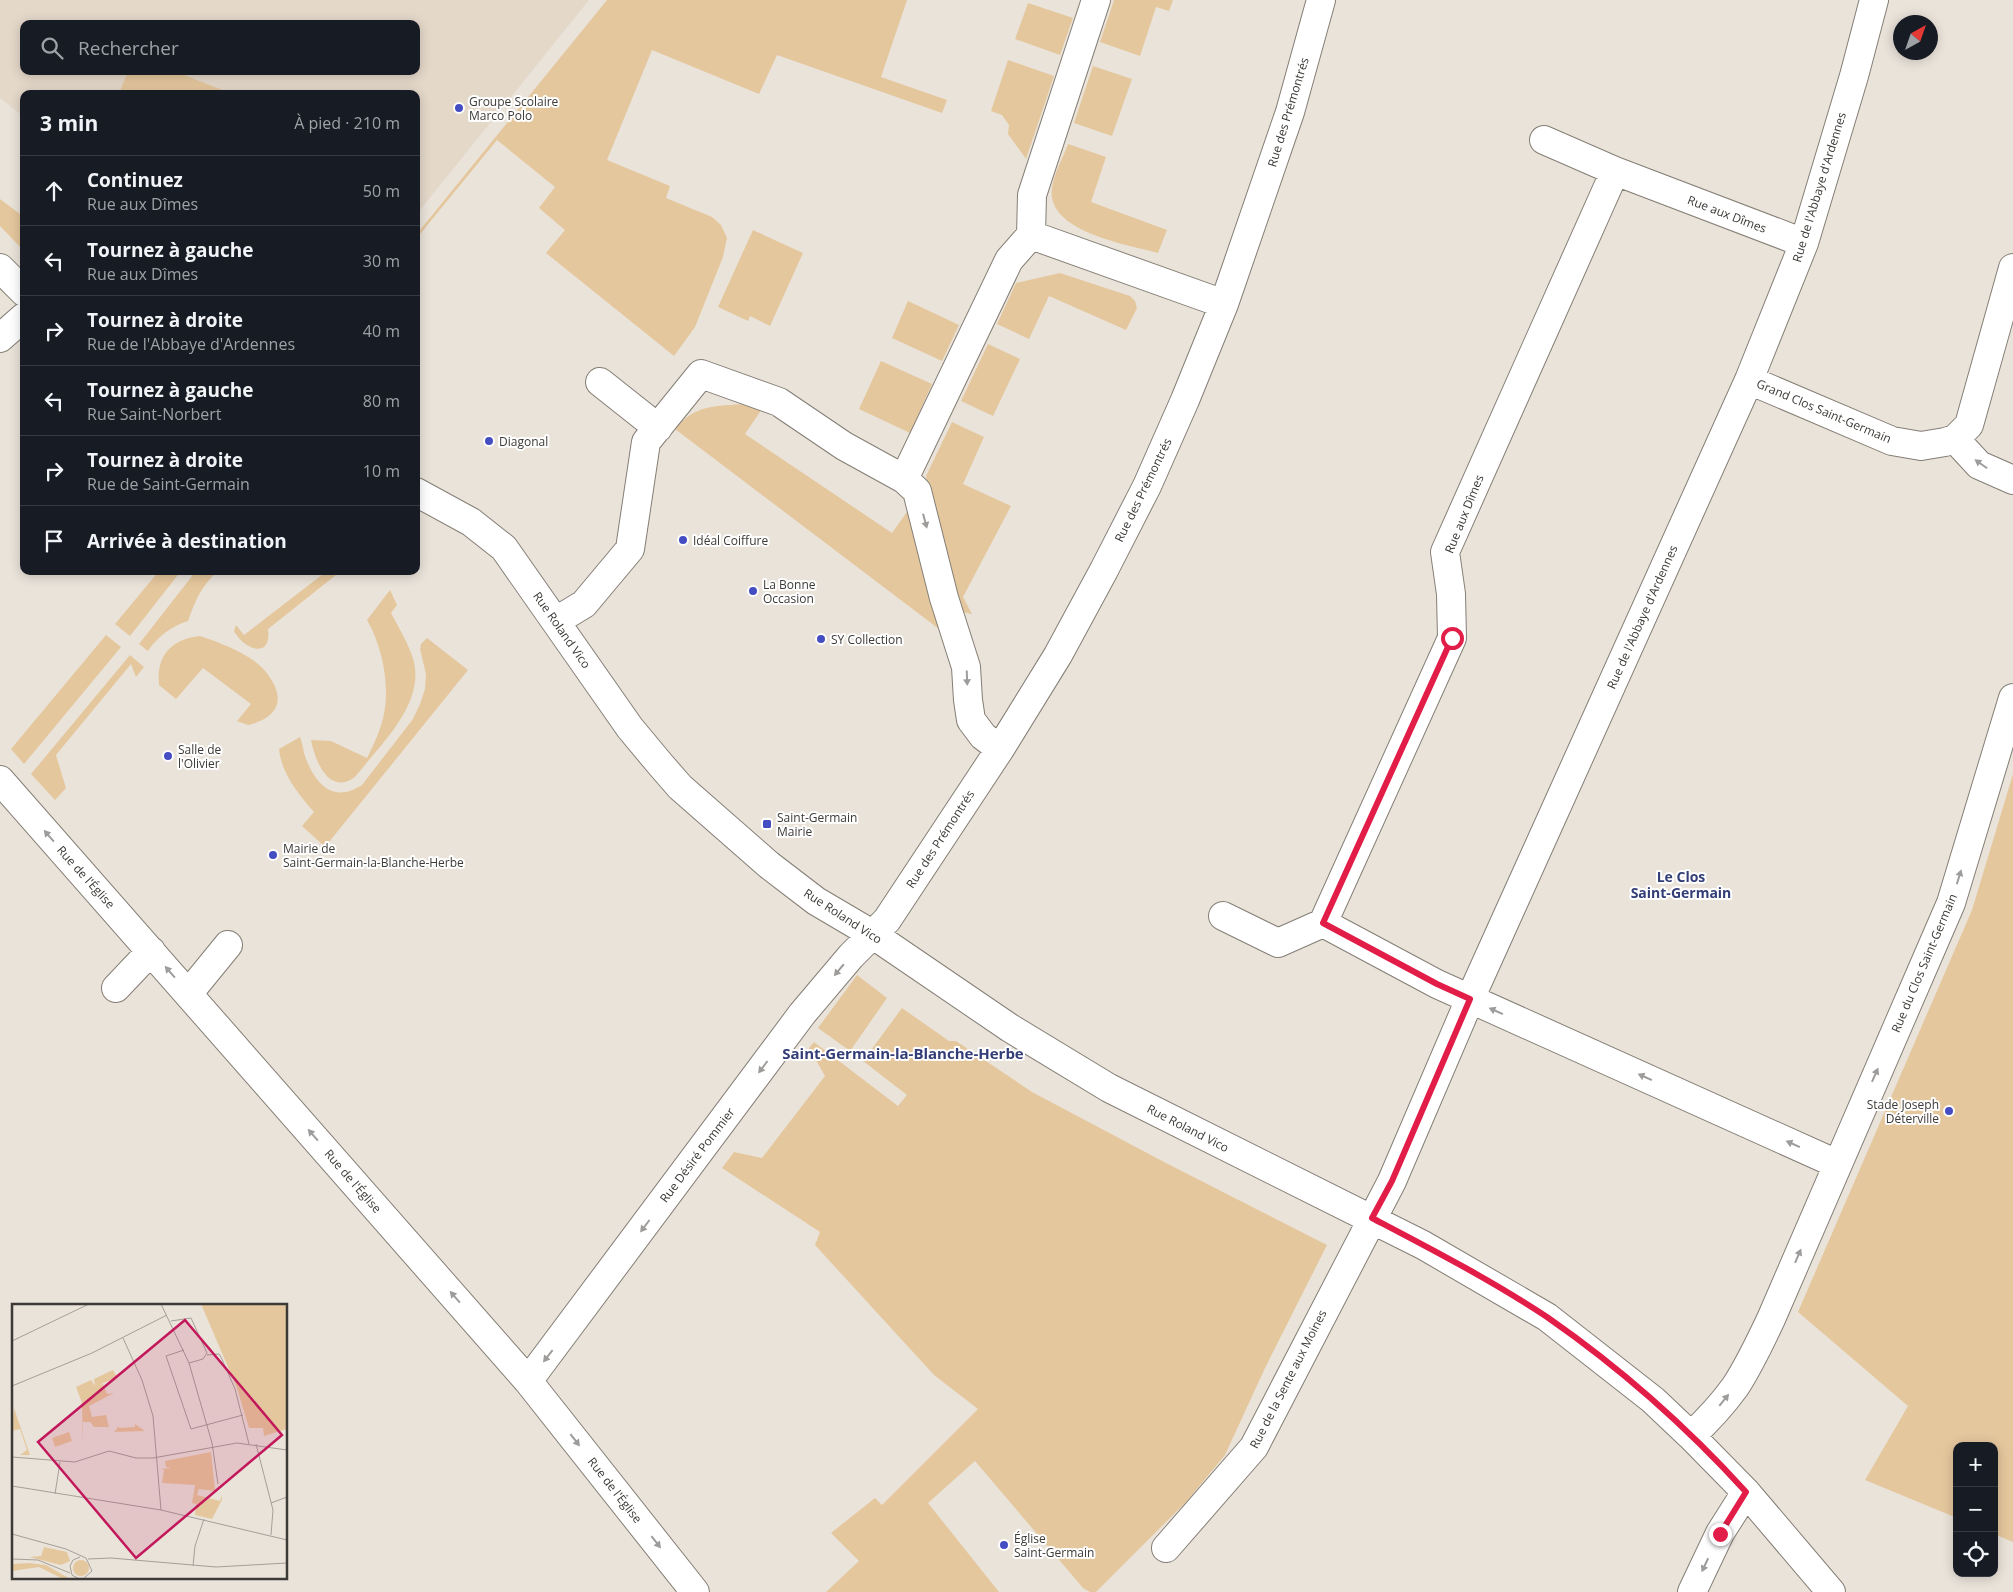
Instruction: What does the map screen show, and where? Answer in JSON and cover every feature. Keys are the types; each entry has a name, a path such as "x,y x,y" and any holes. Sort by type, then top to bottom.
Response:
{"street":[{"path":"904,479 1010,260 1031,235 1032,195 1096,0"},
{"name":"Rue des Prémontrés","path":"872,934 887,920 1000,749 1058,654 1143,494 1185,400 1224,304 1290,112 1321,0"},
{"name":"Rue de l'Abbaye d'Ardennes","path":"1372,1218 1392,1181 1470,999 1749,380 1804,243 1854,76 1874,0"},
{"path":"1544,140 1615,171"},
{"name":"Rue aux Dîmes","path":"1323,923 1452,638 1451,594 1445,552 1615,171 1804,243"},
{"path":"1031,235 1224,304"},
{"path":"0,268 20,288"},
{"path":"2013,268 1969,424 1955,439 1979,465 2013,480"},
{"path":"0,338 20,320"},
{"path":"556,622 584,604 630,549 646,442 701,374 779,402 844,446 904,479 917,491 944,598 966,667 971,720 983,736 1000,749"},
{"name":"Grand Clos Saint-Germain","path":"1749,380 1892,441 1921,446 1955,439"},
{"path":"600,382 658,428"},
{"name":"Rue Roland Vico","path":"420,494 471,522 504,548 630,728 680,787 769,865 816,900 872,934 1010,1028 1109,1088 1372,1218 1456,1263 1547,1318 1653,1400 1691,1436 1746,1492 1832,1592"},
{"name":"Rue du Clos Saint-Germain","path":"1691,1436 1714,1414 1735,1388 1752,1357 1951,903 2013,698"},
{"name":"Rue de l'Église","path":"0,780 528,1381 695,1592"},
{"path":"1223,916 1278,943 1323,923 1437,984 1837,1164"},
{"name":"Rue Désiré Pommier","path":"528,1381 802,1014 872,934"},
{"path":"188,994 228,945"},
{"path":"116,988 151,951"},
{"name":"Rue de la Sente aux Moines","path":"1166,1548 1254,1447 1372,1218"},
{"path":"1692,1592 1720,1534 1746,1492"}],"shaded area":[{"name":"Groupe Scolaire Marco Polo","path":"0,0 589,0 420,210 420,90 20,90 20,114 0,98"},
{"path":"607,0 907,0 881,77 947,100 942,113 777,55 759,94 652,50 607,160 670,186 666,198 712,217 721,225 727,238 723,257 695,327 674,356 546,253 565,230 539,208 555,187 497,140 420,234 420,230"},
{"path":"1114,0 1173,0 1169,11 1156,7 1140,56 1100,42"},
{"path":"1028,3 1073,18 1060,55 1015,39"},
{"path":"1008,60 1054,76 1026,159 1008,134 1009,125 1002,115 991,111"},
{"path":"1093,66 1132,79 1112,136 1074,123"},
{"path":"126,75 184,75 222,90 121,90"},
{"path":"1068,144 1106,157 1091,202 1167,230 1158,253 1110,241 1075,226 1062,216 1053,203 1052,188"},
{"path":"0,199 20,214 20,247 0,226"},
{"path":"753,230 803,253 770,326 750,316 748,321 718,307"},
{"path":"1060,273 1130,296 1135,301 1137,308 1126,330 1049,296 1029,339 997,324 1016,283"},
{"path":"908,301 959,325 942,361 892,338"},
{"path":"988,344 1020,359 993,416 961,401"},
{"path":"881,361 932,384 910,433 859,409"},
{"path":"747,404 762,409 745,434 892,533 909,509 941,626 939,629 675,429 691,415 707,408"},
{"path":"952,422 984,437 963,484 1011,506 963,597 972,614 962,612 952,592 926,476"},
{"path":"156,575 178,575 130,636 115,624"},
{"path":"193,575 214,575 200,594 188,621 166,632 148,651 139,644"},
{"path":"322,575 336,575 268,629 268,639 266,645 262,648 250,647 238,638 234,631 236,625 244,635"},
{"path":"390,590 397,605 391,613 407,643 414,662 413,694 398,724 355,777 346,782 338,782 325,774 316,757 311,740 331,741 367,758 383,720 386,690 381,653 367,620"},
{"path":"106,635 121,647 24,764 11,749"},
{"path":"200,636 244,654 265,671 272,680 278,698 273,712 259,722 248,725 237,721 251,704 203,668 176,699 159,685 160,666 163,658 173,645"},
{"path":"427,638 468,670 325,847 302,826 314,812 287,775 280,758 279,749 300,737 310,769 321,784 335,792 352,790 362,785 413,719 420,704 425,689 426,674 420,649 421,644"},
{"path":"130,655 144,667 136,677 131,664 56,755 66,788 55,800 31,774"},
{"name":"Stade Joseph Déterville","path":"2013,774 2013,1542 1998,1536 1998,1442 1953,1442 1953,1516 1865,1480 1908,1406 1798,1312 1972,910"},
{"path":"857,975 887,998 850,1051 818,1028"},
{"path":"902,1008 949,1041 956,1041 1032,1092 1327,1245 1266,1366 1225,1455 1186,1502 1096,1592 1090,1592 1083,1588 975,1461 928,1503 999,1592 826,1592 859,1561 831,1533 875,1498 882,1505 978,1409 934,1375 815,1245 820,1232 722,1168 734,1152 762,1158 825,1076 809,1048 814,1042 898,1106 907,1095 863,1061"}],"place":[{"name":"Groupe Scolaire Marco Polo","path":"459,108"},
{"name":"Diagonal","path":"489,441"},
{"name":"Idéal Coiffure","path":"683,540"},
{"name":"La Bonne Occasion","path":"753,591"},
{"name":"SY Collection","path":"821,639"},
{"name":"Salle de l'Olivier","path":"168,756"},
{"name":"Saint-Germain Mairie","path":"767,824"},
{"name":"Mairie de Saint-Germain-la-Blanche-Herbe","path":"273,855"},
{"name":"Stade Joseph Déterville","path":"1949,1111"},
{"name":"Église Saint-Germain","path":"1004,1545"}],"district":[{"name":"Le Clos Saint-Germain","path":"1681,884"},
{"name":"Saint-Germain-la-Blanche-Herbe","path":"903,1053"}],"route":[{"path":"1452,638 1323,923 1437,984 1470,999 1392,1181 1372,1218 1488,1282 1547,1318 1662,1408 1746,1492 1720,1534"}]}
